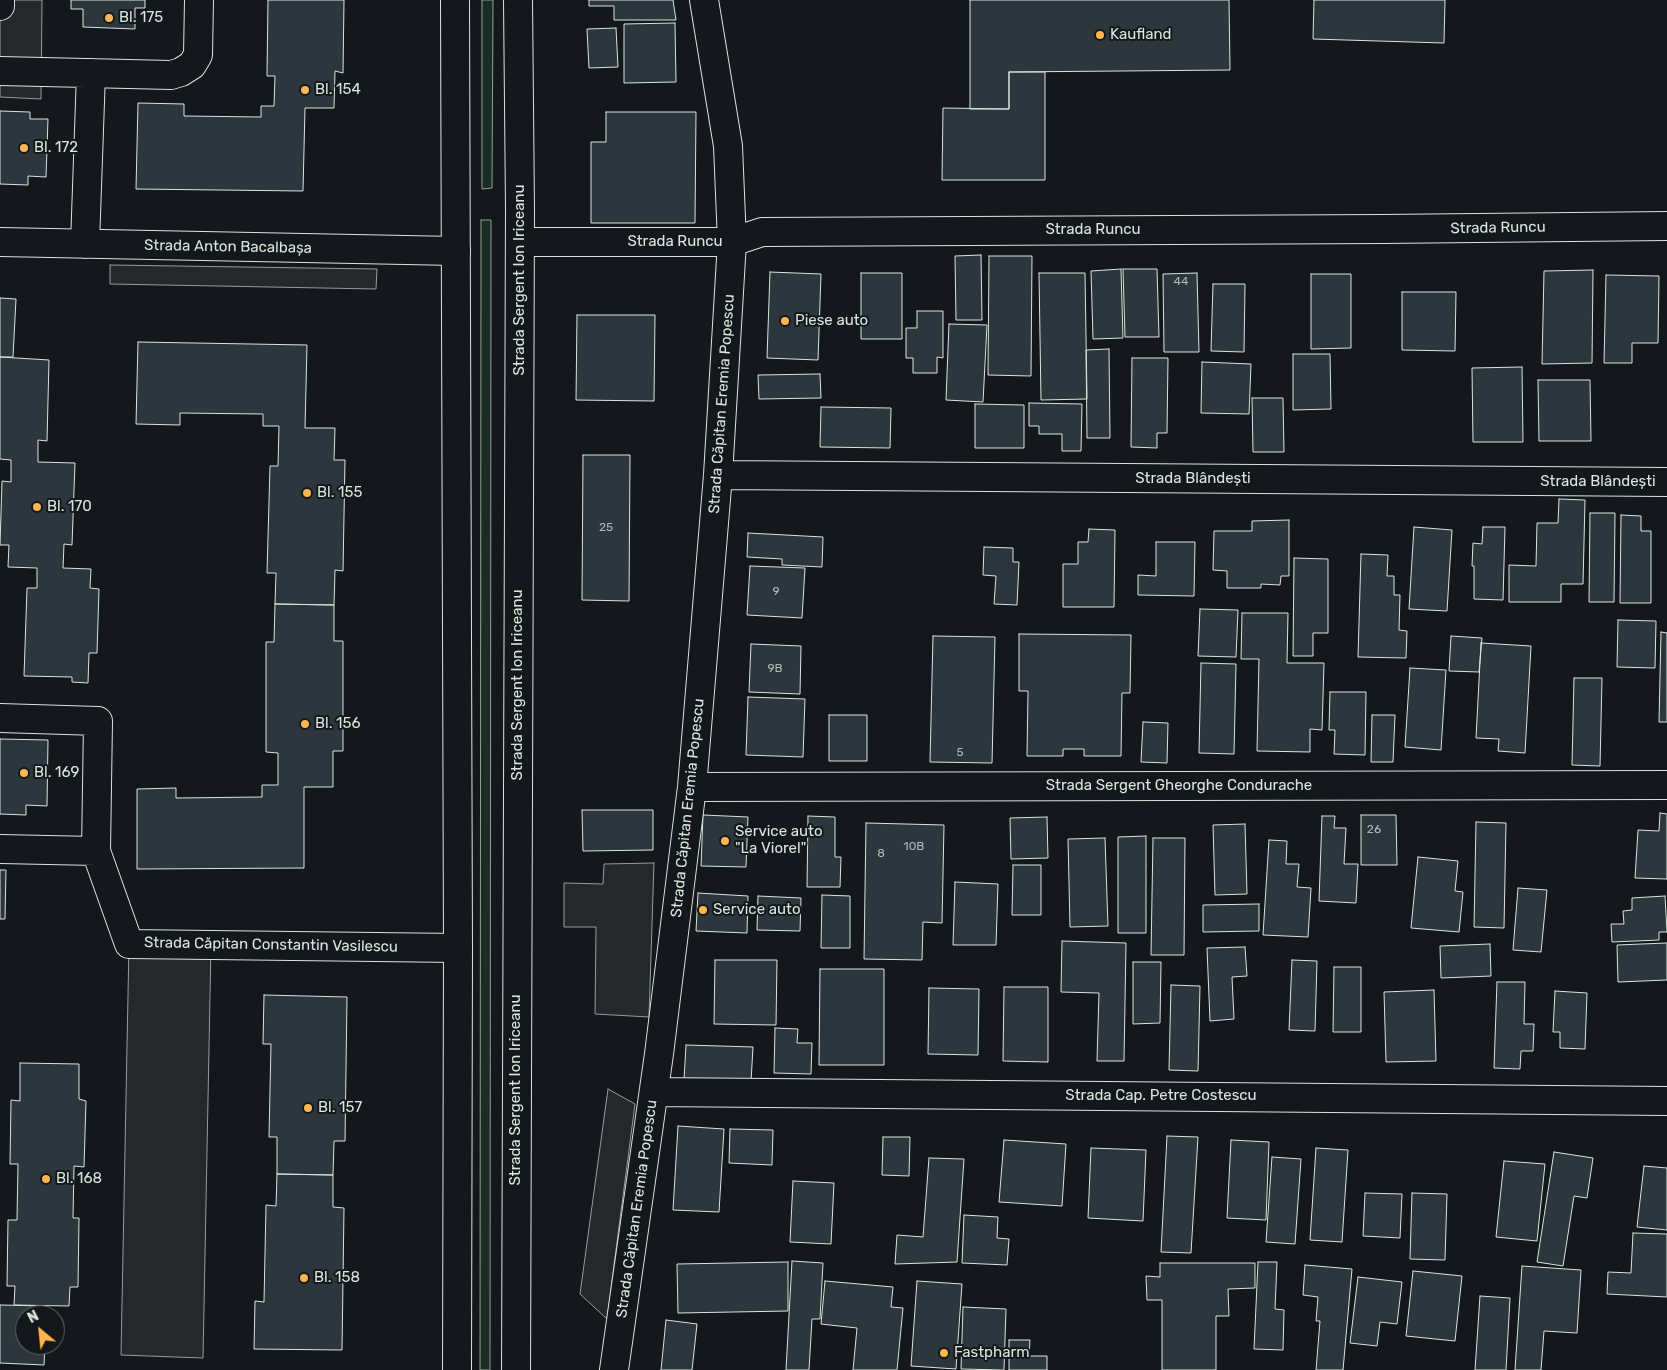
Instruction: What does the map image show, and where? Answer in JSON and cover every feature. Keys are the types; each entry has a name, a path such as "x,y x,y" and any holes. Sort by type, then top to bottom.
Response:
{"street":[{"path":"0,0 0,6"},
{"path":"0,71 171,75 181,72 192,65 198,55 199,0"},
{"path":"455,0 458,948 457,1370"},
{"name":"Strada Sergent Ion Iriceanu","path":"516,1370 520,242 518,0"},
{"name":"Strada Căpitan Eremia Popescu","path":"614,1370 654,1092 692,787 718,475 732,242 728,146 704,0"},
{"path":"85,244 91,73"},
{"name":"Strada Runcu","path":"520,242 732,242 762,232 1667,226"},
{"name":"Strada Anton Bacalbașa","path":"0,242 456,251"},
{"name":"Strada Blândești","path":"718,475 1667,482"},
{"path":"0,718 98,720 96,851 0,849"},
{"name":"Strada Sergent Gheorghe Condurache","path":"692,787 1667,785"},
{"name":"Strada Căpitan Constantin Vasilescu","path":"96,851 129,944 458,948"},
{"name":"Strada Cap. Petre Costescu","path":"654,1092 1667,1101"}],"green space":[{"path":"482,0 493,0 492,188 482,189"},
{"path":"481,220 491,220 490,1370 480,1370"}],"shaded area":[{"path":"0,0 42,0 41,99 0,97"},
{"path":"110,265 377,269 376,289 110,284"},
{"path":"654,863 649,1017 595,1014 596,927 564,927 564,883 603,884 604,864"},
{"path":"129,944 211,944 203,1358 121,1355"},
{"path":"608,1089 635,1104 607,1319 580,1294"}],"building":[{"name":"Bl. 175","path":"71,0 145,0 145,8 135,8 135,29 83,27 83,9 71,9"},
{"name":"Bl. 154","path":"268,0 344,0 343,73 335,71 334,108 305,108 303,191 136,189 138,103 184,104 184,116 261,117 261,106 274,106 275,76 267,76"},
{"path":"589,0 673,0 676,20 614,20 614,6 589,6"},
{"name":"Kaufland","path":"970,0 1229,0 1230,70 1009,72 1009,109 970,109"},
{"path":"1314,0 1445,0 1444,43 1313,39"},
{"path":"675,23 676,82 624,83 624,24"},
{"path":"616,28 618,67 589,68 587,29"},
{"path":"1009,72 1045,72 1045,180 942,180 943,108 1009,109"},
{"name":"Bl. 172","path":"0,111 30,112 30,119 48,119 46,177 28,176 28,185 0,184"},
{"path":"606,112 696,112 695,223 591,223 591,142 606,142"},
{"path":"981,255 982,320 956,320 955,256"},
{"path":"989,256 1032,256 1031,376 988,375"},
{"path":"1121,269 1123,338 1093,339 1091,271"},
{"path":"1123,269 1157,269 1159,337 1125,337"},
{"path":"1593,270 1592,363 1542,364 1544,271"},
{"path":"770,272 821,274 818,360 767,358"},
{"path":"861,273 902,273 902,339 861,339"},
{"path":"1039,273 1085,273 1087,399 1041,400"},
{"path":"1197,273 1199,352 1164,352 1163,274"},
{"path":"1311,274 1351,274 1351,348 1311,349"},
{"path":"1606,275 1659,276 1658,343 1632,343 1632,363 1604,363"},
{"path":"1213,284 1245,284 1244,352 1211,351"},
{"path":"1402,292 1456,292 1455,351 1402,350"},
{"path":"0,298 16,299 13,357 0,357"},
{"path":"917,311 943,311 943,358 937,357 937,373 913,373 913,358 906,358 906,328 917,328"},
{"path":"577,315 655,315 654,401 576,400"},
{"path":"949,324 987,325 983,402 946,400"},
{"name":"Bl. 155","path":"138,342 307,345 305,428 335,428 334,460 345,460 343,571 335,570 334,605 275,604 276,573 267,573 270,466 278,466 279,426 263,426 263,414 180,413 180,425 136,424"},
{"path":"1109,349 1110,438 1087,438 1086,350"},
{"path":"1293,354 1330,354 1331,409 1293,410"},
{"name":"Bl. 170","path":"0,357 49,360 47,441 38,440 38,462 75,463 72,545 64,544 63,568 91,569 90,588 99,589 97,653 89,653 88,683 72,682 72,677 24,676 27,588 37,588 37,568 8,567 9,545 0,545 2,481 11,482 11,460 0,459"},
{"path":"1132,358 1168,358 1167,433 1157,433 1157,448 1131,447"},
{"path":"1202,362 1251,364 1249,414 1201,413"},
{"path":"1522,367 1523,442 1473,442 1472,368"},
{"path":"820,374 821,398 759,399 758,375"},
{"path":"1538,380 1590,380 1591,441 1539,441"},
{"path":"1252,398 1283,398 1284,452 1253,452"},
{"path":"1029,403 1082,404 1081,451 1062,451 1062,434 1039,434 1039,426 1029,426"},
{"path":"975,404 1024,405 1024,448 975,448"},
{"path":"821,407 891,408 890,448 820,447"},
{"path":"583,455 630,455 629,601 582,600"},
{"path":"1559,499 1585,500 1583,584 1561,584 1561,602 1509,602 1509,565 1536,566 1537,523 1558,523"},
{"path":"1590,513 1615,513 1614,602 1589,602"},
{"path":"1621,515 1641,516 1641,531 1651,531 1651,603 1620,603"},
{"path":"1289,520 1289,576 1281,576 1280,585 1261,584 1261,588 1227,588 1227,571 1213,570 1214,531 1252,531 1252,521"},
{"path":"1414,527 1452,530 1447,611 1409,609"},
{"path":"1483,527 1505,527 1503,600 1474,599 1473,543 1482,544"},
{"path":"1089,529 1115,530 1114,607 1063,607 1063,564 1078,564 1078,542 1088,542"},
{"path":"748,533 823,537 822,567 782,565 782,559 747,557"},
{"path":"1156,542 1195,542 1194,596 1138,595 1138,575 1156,576"},
{"path":"984,547 1013,548 1013,562 1019,562 1017,605 994,604 996,576 983,575"},
{"path":"1361,554 1388,555 1387,576 1394,576 1394,595 1400,595 1399,630 1407,631 1406,658 1358,657"},
{"path":"1294,558 1328,559 1328,633 1313,633 1313,656 1293,656"},
{"path":"750,566 805,568 802,618 747,615"},
{"name":"Bl. 156","path":"275,604 334,605 334,641 343,641 343,751 333,751 333,787 304,787 304,868 137,869 137,789 176,788 176,798 262,797 262,785 278,785 278,753 266,752 266,642 274,642"},
{"path":"1200,609 1238,610 1236,657 1198,656"},
{"path":"1242,613 1288,613 1287,663 1324,663 1322,730 1310,729 1310,752 1257,751 1259,659 1241,659"},
{"path":"1618,620 1656,621 1655,668 1617,667"},
{"path":"1661,632 1667,633 1667,722 1659,722"},
{"path":"1019,634 1131,635 1130,693 1122,693 1121,756 1084,756 1084,749 1063,749 1063,756 1027,756 1028,691 1019,691"},
{"path":"933,636 995,637 992,763 930,762"},
{"path":"1451,636 1482,638 1479,672 1449,671"},
{"path":"1481,643 1531,646 1525,753 1498,751 1499,739 1476,738"},
{"path":"751,644 801,646 800,694 749,692"},
{"path":"1201,663 1236,664 1234,754 1199,753"},
{"path":"1410,668 1446,670 1441,750 1405,747"},
{"path":"1574,678 1602,678 1600,766 1572,765"},
{"path":"1330,692 1366,692 1365,755 1334,754 1335,730 1329,730"},
{"path":"748,697 805,699 803,757 746,755"},
{"path":"829,715 867,715 867,761 829,761"},
{"path":"1372,715 1395,715 1393,762 1371,762"},
{"path":"1143,722 1168,723 1167,763 1141,762"},
{"name":"Bl. 169","path":"0,739 48,740 47,806 26,805 26,815 0,814"},
{"path":"582,810 653,810 653,850 583,851"},
{"path":"1660,813 1667,814 1667,879 1635,878 1638,830 1659,831"},
{"name":"Service auto \"La Viorel\"","path":"703,815 748,817 746,867 701,866"},
{"path":"1361,815 1396,815 1397,865 1361,865"},
{"path":"808,816 835,817 835,857 841,857 840,887 807,887"},
{"path":"1322,816 1335,816 1334,828 1346,828 1344,864 1358,864 1356,903 1319,901"},
{"path":"1047,817 1048,858 1011,859 1010,818"},
{"path":"1476,822 1506,823 1504,928 1474,927"},
{"path":"866,823 944,825 942,923 923,922 922,960 864,959"},
{"path":"1245,824 1247,894 1215,895 1213,825"},
{"path":"1146,836 1146,933 1118,933 1118,837"},
{"path":"1105,838 1108,926 1070,927 1068,839"},
{"path":"1153,838 1185,838 1184,955 1151,955"},
{"path":"1269,840 1287,841 1286,864 1299,864 1297,887 1311,888 1308,937 1263,935"},
{"path":"1418,857 1458,861 1455,891 1463,892 1459,932 1411,928"},
{"path":"1013,865 1041,865 1041,915 1012,915"},
{"path":"0,870 6,870 5,919 0,919"},
{"path":"955,882 998,884 996,945 953,945"},
{"path":"1518,888 1547,890 1541,952 1513,950"},
{"path":"698,893 748,896 747,933 696,931"},
{"path":"822,895 850,896 850,948 821,948"},
{"path":"758,896 801,898 800,931 757,930"},
{"path":"1665,896 1667,932 1659,932 1659,940 1612,942 1611,924 1624,924 1623,911 1632,910 1632,898"},
{"path":"1259,904 1259,931 1203,932 1203,905"},
{"path":"1062,941 1126,943 1124,1061 1097,1061 1099,993 1061,992"},
{"path":"1667,943 1667,980 1618,982 1617,945"},
{"path":"1490,944 1491,976 1441,978 1440,946"},
{"path":"1245,947 1247,976 1232,977 1234,1019 1210,1021 1207,948"},
{"path":"715,960 777,960 776,1025 714,1024"},
{"path":"1292,960 1317,961 1315,1031 1289,1030"},
{"path":"1133,962 1161,962 1160,1023 1133,1024"},
{"path":"1334,967 1361,967 1361,1032 1333,1032"},
{"path":"820,969 884,969 884,1065 819,1065"},
{"path":"1497,982 1525,982 1524,1024 1534,1024 1533,1051 1521,1051 1520,1069 1494,1068"},
{"path":"1171,985 1200,986 1198,1071 1169,1070"},
{"path":"1004,987 1048,987 1048,1062 1003,1061"},
{"path":"929,988 979,989 978,1055 928,1054"},
{"path":"1434,990 1436,1061 1386,1062 1384,992"},
{"path":"1555,991 1587,993 1585,1049 1560,1048 1560,1032 1553,1032"},
{"name":"Bl. 157","path":"264,995 347,997 345,1141 334,1141 333,1175 277,1174 277,1137 269,1137 271,1044 263,1044"},
{"path":"775,1028 798,1029 797,1043 812,1043 811,1074 774,1073"},
{"path":"686,1045 753,1047 751,1082 684,1080"},
{"name":"Bl. 168","path":"20,1063 79,1064 79,1099 86,1101 84,1167 74,1166 73,1218 79,1218 78,1287 70,1287 69,1306 14,1305 15,1286 7,1286 8,1220 17,1220 18,1164 10,1164 11,1100 20,1101"},
{"path":"678,1126 724,1129 719,1212 673,1210"},
{"path":"730,1129 773,1130 772,1165 729,1163"},
{"path":"1167,1136 1198,1137 1191,1253 1161,1252"},
{"path":"883,1137 910,1137 909,1176 882,1175"},
{"path":"1004,1140 1066,1144 1062,1206 999,1202"},
{"path":"1231,1140 1269,1142 1266,1220 1227,1218"},
{"path":"1091,1148 1146,1150 1143,1221 1088,1218"},
{"path":"1316,1148 1348,1150 1342,1242 1310,1240"},
{"path":"1554,1152 1593,1158 1587,1198 1574,1196 1563,1266 1537,1262"},
{"path":"1272,1157 1301,1159 1295,1244 1266,1242"},
{"path":"929,1158 964,1159 957,1262 895,1264 897,1235 923,1237"},
{"path":"1504,1161 1545,1164 1537,1241 1496,1237"},
{"path":"1644,1166 1667,1168 1667,1230 1637,1227"},
{"name":"Bl. 158","path":"277,1174 333,1175 333,1207 344,1208 342,1350 254,1349 255,1301 264,1302 266,1205 276,1206"},
{"path":"793,1181 834,1183 831,1244 790,1242"},
{"path":"1365,1193 1402,1194 1400,1238 1363,1236"},
{"path":"1412,1193 1447,1194 1445,1260 1410,1259"},
{"path":"964,1215 998,1217 997,1238 1009,1239 1007,1265 962,1263"},
{"path":"1633,1233 1667,1234 1667,1297 1607,1294 1608,1272 1631,1273"},
{"path":"792,1261 823,1263 820,1319 812,1319 809,1370 786,1370"},
{"path":"788,1262 788,1311 678,1313 677,1264"},
{"path":"1258,1262 1277,1262 1275,1309 1284,1310 1283,1350 1254,1349"},
{"path":"1160,1263 1255,1263 1255,1288 1228,1289 1229,1316 1216,1316 1216,1370 1162,1370 1162,1300 1147,1300 1146,1276 1160,1277"},
{"path":"1305,1265 1352,1269 1343,1370 1316,1370 1320,1321 1316,1321 1318,1297 1303,1295"},
{"path":"1522,1266 1581,1270 1577,1333 1544,1331 1541,1370 1515,1370"},
{"path":"1413,1271 1462,1276 1455,1341 1406,1336"},
{"path":"1358,1277 1402,1282 1397,1324 1380,1322 1377,1346 1350,1343"},
{"path":"825,1281 893,1287 891,1307 903,1308 897,1370 853,1370 857,1328 821,1324"},
{"path":"917,1281 962,1284 956,1369 911,1366"},
{"path":"1480,1296 1510,1298 1506,1370 1475,1370"},
{"path":"0,1305 15,1305 15,1355 44,1355 44,1365 0,1363"},
{"path":"963,1307 1006,1309 1004,1370 961,1369"},
{"path":"666,1320 697,1324 692,1370 661,1370"},
{"path":"1009,1340 1030,1340 1029,1356 1047,1356 1047,1370 1009,1370"}],"place":[{"name":"Bl. 175","path":"109,18"},
{"name":"Kaufland","path":"1100,35"},
{"name":"Bl. 154","path":"305,90"},
{"name":"Bl. 172","path":"24,148"},
{"name":"Piese auto","path":"785,321"},
{"name":"Bl. 155","path":"307,493"},
{"name":"Bl. 170","path":"37,507"},
{"name":"Bl. 156","path":"305,724"},
{"name":"Bl. 169","path":"24,773"},
{"name":"Service auto \"La Viorel\"","path":"725,841"},
{"name":"Service auto","path":"703,910"},
{"name":"Bl. 157","path":"308,1108"},
{"name":"Bl. 168","path":"46,1179"},
{"name":"Bl. 158","path":"304,1278"},
{"name":"Fastpharm","path":"944,1353"}]}
